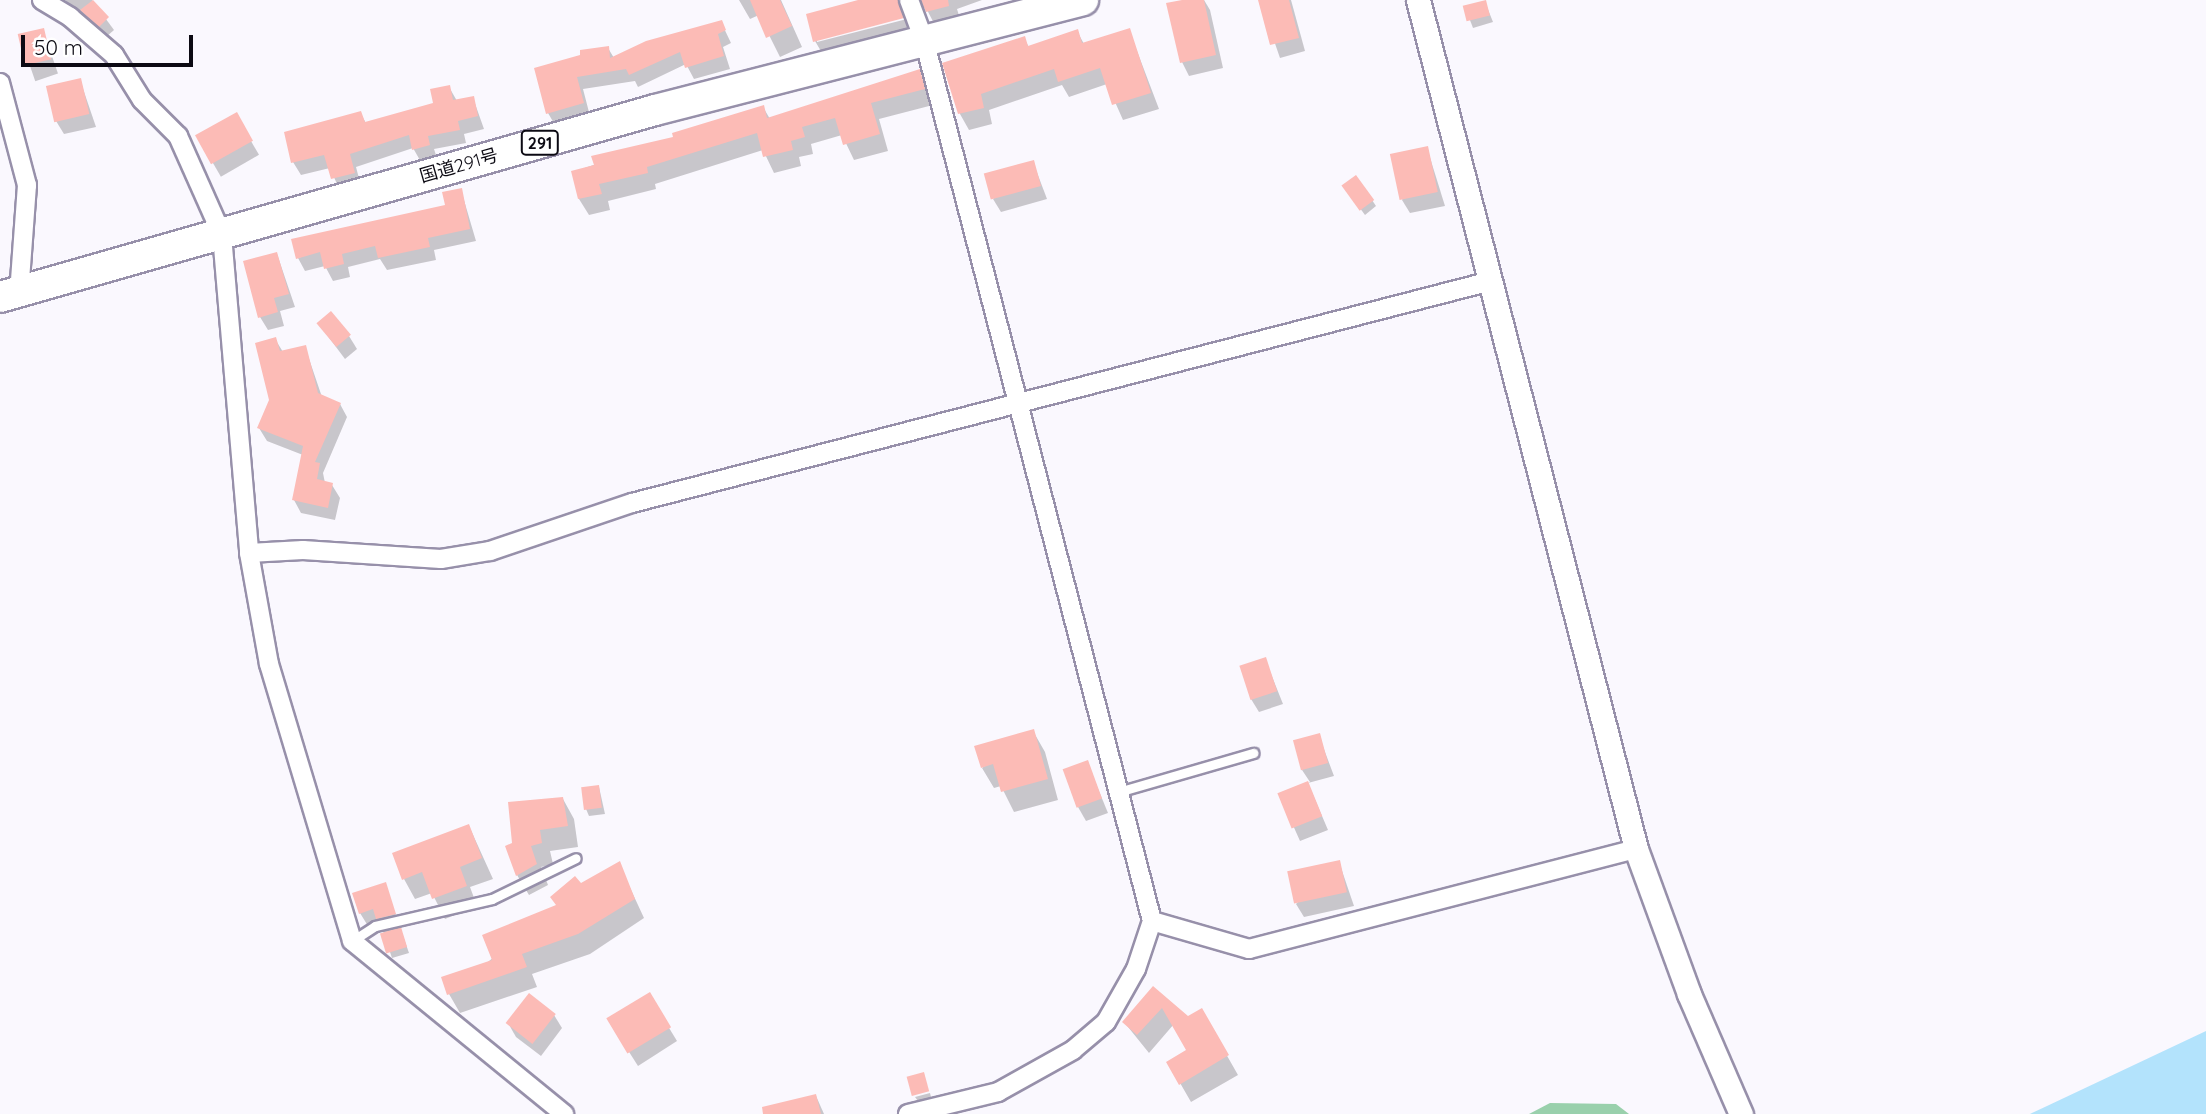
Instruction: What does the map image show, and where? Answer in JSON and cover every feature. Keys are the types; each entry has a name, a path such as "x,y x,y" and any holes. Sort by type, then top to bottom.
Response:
{"highway":[{"name":"国道291号","path":"9,296 654,110 925,43 1083,0"}],"street":[{"path":"42,0 70,17 114,55 142,100 178,136 222,235 249,552 269,664 352,941 564,1114"},
{"path":"908,1114 998,1092 1073,1050 1106,1022 1136,969 1152,921 1016,406 925,43 909,0"},
{"path":"1418,0 1636,849 1689,994 1741,1114"},
{"path":"0,83 27,185 9,296"},
{"path":"249,552 303,550 441,559 491,551 632,503 1016,406 1491,281"},
{"path":"1152,921 1249,949 1636,849"}],"lane":[{"path":"1118,792 1254,753"},
{"path":"352,941 375,926 492,899 576,858"}],"green space":[{"path":"1550,1103 1616,1104 1629,1114 1529,1114"}],"water":[{"path":"2206,1031 2206,1114 2030,1114 2047,1106"}],"building":[{"path":"93,0 109,17 99,27 80,10"},
{"path":"750,0 780,0 792,26 766,38"},
{"path":"858,0 898,0 904,18 813,42 806,14"},
{"path":"921,0 948,0 949,6 926,12"},
{"path":"1204,0 1216,55 1180,63 1166,3"},
{"path":"1258,0 1289,0 1299,38 1270,45"},
{"path":"1486,0 1490,16 1467,21 1463,6"},
{"path":"722,20 726,30 718,34 724,56 685,68 680,52 629,75 626,69 577,77 584,103 546,114 534,68 580,55 580,50 609,46 610,58 646,41"},
{"path":"44,28 51,59 25,65 18,34"},
{"path":"1130,28 1151,93 1112,105 1100,68 1058,82 1054,69 981,94 984,108 958,114 942,63 1025,36 1028,46 1078,29 1082,43"},
{"path":"920,69 925,89 871,103 880,134 843,145 835,118 802,127 805,137 791,141 793,150 763,157 757,133 647,167 648,173 599,184 602,194 578,199 571,171 594,165 591,156 673,137 672,133 764,105 767,118"},
{"path":"81,78 89,114 54,122 46,86"},
{"path":"450,85 453,100 474,96 478,116 458,121 460,130 428,136 430,145 412,150 409,135 350,154 355,173 331,179 324,155 291,163 284,132 361,111 365,122 433,103 430,89"},
{"path":"237,112 253,141 211,164 195,135"},
{"path":"1428,146 1438,192 1400,200 1390,154"},
{"path":"1034,160 1041,186 991,200 984,173"},
{"path":"1356,175 1374,200 1360,211 1341,186"},
{"path":"462,188 470,229 428,238 430,247 378,258 375,246 342,254 344,264 324,269 320,252 296,259 291,239 445,205 442,192"},
{"path":"277,252 289,294 274,298 278,312 258,318 243,261"},
{"path":"331,311 351,335 336,347 316,323"},
{"path":"276,337 280,351 306,345 318,393 341,403 315,462 320,463 317,479 333,483 328,508 292,500 303,446 257,428 269,400 255,343"},
{"path":"1266,657 1277,691 1250,700 1239,666"},
{"path":"1034,729 1048,779 1001,792 993,764 981,768 974,746"},
{"path":"1320,733 1328,763 1301,770 1293,740"},
{"path":"1088,760 1102,799 1077,808 1063,769"},
{"path":"1308,781 1322,816 1292,829 1277,793"},
{"path":"599,785 602,808 584,810 581,787"},
{"path":"563,797 568,826 540,830 542,843 531,846 537,864 516,876 505,846 512,843 508,802"},
{"path":"469,824 482,858 460,867 467,886 432,899 422,872 402,880 392,853"},
{"path":"1340,860 1347,892 1294,904 1287,871"},
{"path":"620,861 635,899 578,934 522,954 527,967 447,995 441,977 492,960 482,935 556,905 550,897 575,876 581,883"},
{"path":"386,882 396,914 376,919 373,909 359,914 352,893"},
{"path":"401,927 407,947 386,954 380,933"},
{"path":"1153,986 1188,1016 1202,1008 1229,1055 1179,1085 1166,1062 1186,1050 1162,1008 1137,1035 1122,1022"},
{"path":"650,992 671,1027 627,1053 606,1018"},
{"path":"529,993 556,1014 532,1044 506,1023"},
{"path":"924,1072 929,1091 912,1096 907,1077"},
{"path":"816,1094 821,1114 763,1114 762,1107"}]}
